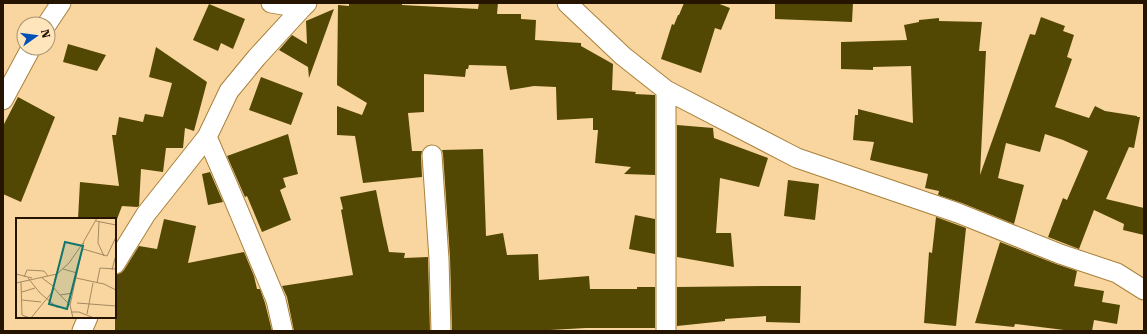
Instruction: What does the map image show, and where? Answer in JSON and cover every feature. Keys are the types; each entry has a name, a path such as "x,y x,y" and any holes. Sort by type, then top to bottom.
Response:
{"street":[{"path":"52,16 61,3"},
{"path":"271,3 304,6"},
{"path":"567,3 623,56 666,90 797,158 958,213 1060,254 1117,273 1144,290"},
{"path":"116,262 146,214 207,137 229,91 257,57 304,6"},
{"path":"3,100 27,56"},
{"path":"666,90 666,331"},
{"path":"207,137 250,235 276,300 283,331"},
{"path":"432,155 439,259 441,331"},
{"path":"82,331 88,318"}],"building":[{"path":"349,3 402,3 402,5 478,9 479,3 498,3 497,14 521,14 521,19 536,20 535,40 581,43 581,46 613,64 612,90 636,92 635,94 655,95 655,175 624,174 631,167 595,163 598,130 593,130 593,118 557,120 556,87 534,86 510,90 506,66 469,65 468,69 466,69 465,77 424,74 424,112 408,113 412,151 422,151 422,177 363,183 355,136 337,135 337,106 362,115 367,103 337,85 338,5 349,6"},
{"path":"684,3 717,3 730,8 721,30 715,28 701,73 661,59 672,24 674,25"},
{"path":"775,3 853,3 852,22 775,19"},
{"path":"209,4 245,19 233,49 221,43 218,51 193,40"},
{"path":"334,9 309,78 308,67 279,50 292,35 307,44 306,21"},
{"path":"1041,17 1065,26 1063,31 1074,35 1067,57 1072,59 1055,107 1089,118 1095,106 1105,111 1140,117 1134,148 1129,147 1106,199 1144,208 1144,235 1123,230 1124,224 1094,210 1079,249 1048,237 1063,198 1067,200 1088,151 1045,134 1040,152 1006,143 998,178 1024,185 1014,224 938,195 939,191 925,188 928,174 870,160 874,142 853,140 855,115 858,115 858,109 913,123 911,66 873,67 873,70 841,69 841,42 907,40 904,25 919,22 919,20 939,18 939,21 982,22 979,51 986,51 980,175 1030,34 1035,35"},
{"path":"68,44 106,55 97,71 63,62"},
{"path":"156,47 207,82 194,131 185,128 183,148 166,148 163,172 141,169 139,206 122,206 117,219 78,218 80,182 119,186 112,135 116,135 119,117 143,122 145,114 163,117 172,83 149,77"},
{"path":"261,77 303,93 291,125 249,110"},
{"path":"18,97 55,117 21,202 3,194 3,126"},
{"path":"677,125 713,128 714,138 768,158 759,187 720,178 716,233 731,233 734,267 677,257"},
{"path":"288,134 298,174 283,178 286,187 280,190 291,220 262,232 247,196 245,197 227,156"},
{"path":"483,149 486,236 503,233 507,255 538,254 539,280 589,276 590,289 637,289 637,287 655,287 655,328 452,331 450,258 442,150"},
{"path":"210,172 223,202 208,205 202,174"},
{"path":"788,180 819,184 815,220 784,216"},
{"path":"376,190 389,252 405,253 404,258 428,257 430,331 294,331 287,297 282,286 353,275 340,197"},
{"path":"635,215 655,219 655,254 629,249"},
{"path":"936,217 966,228 956,326 924,323 929,252 932,253"},
{"path":"164,219 196,226 188,263 244,252 254,276 257,289 260,289 265,303 272,331 115,331 116,275 124,270 139,246 157,249"},
{"path":"1000,242 1077,271 1074,286 1104,291 1102,302 1120,305 1117,324 1094,320 1092,331 1072,331 1015,324 1014,327 975,323"},
{"path":"801,286 800,323 766,322 766,316 725,319 725,321 677,326 677,287"}]}
